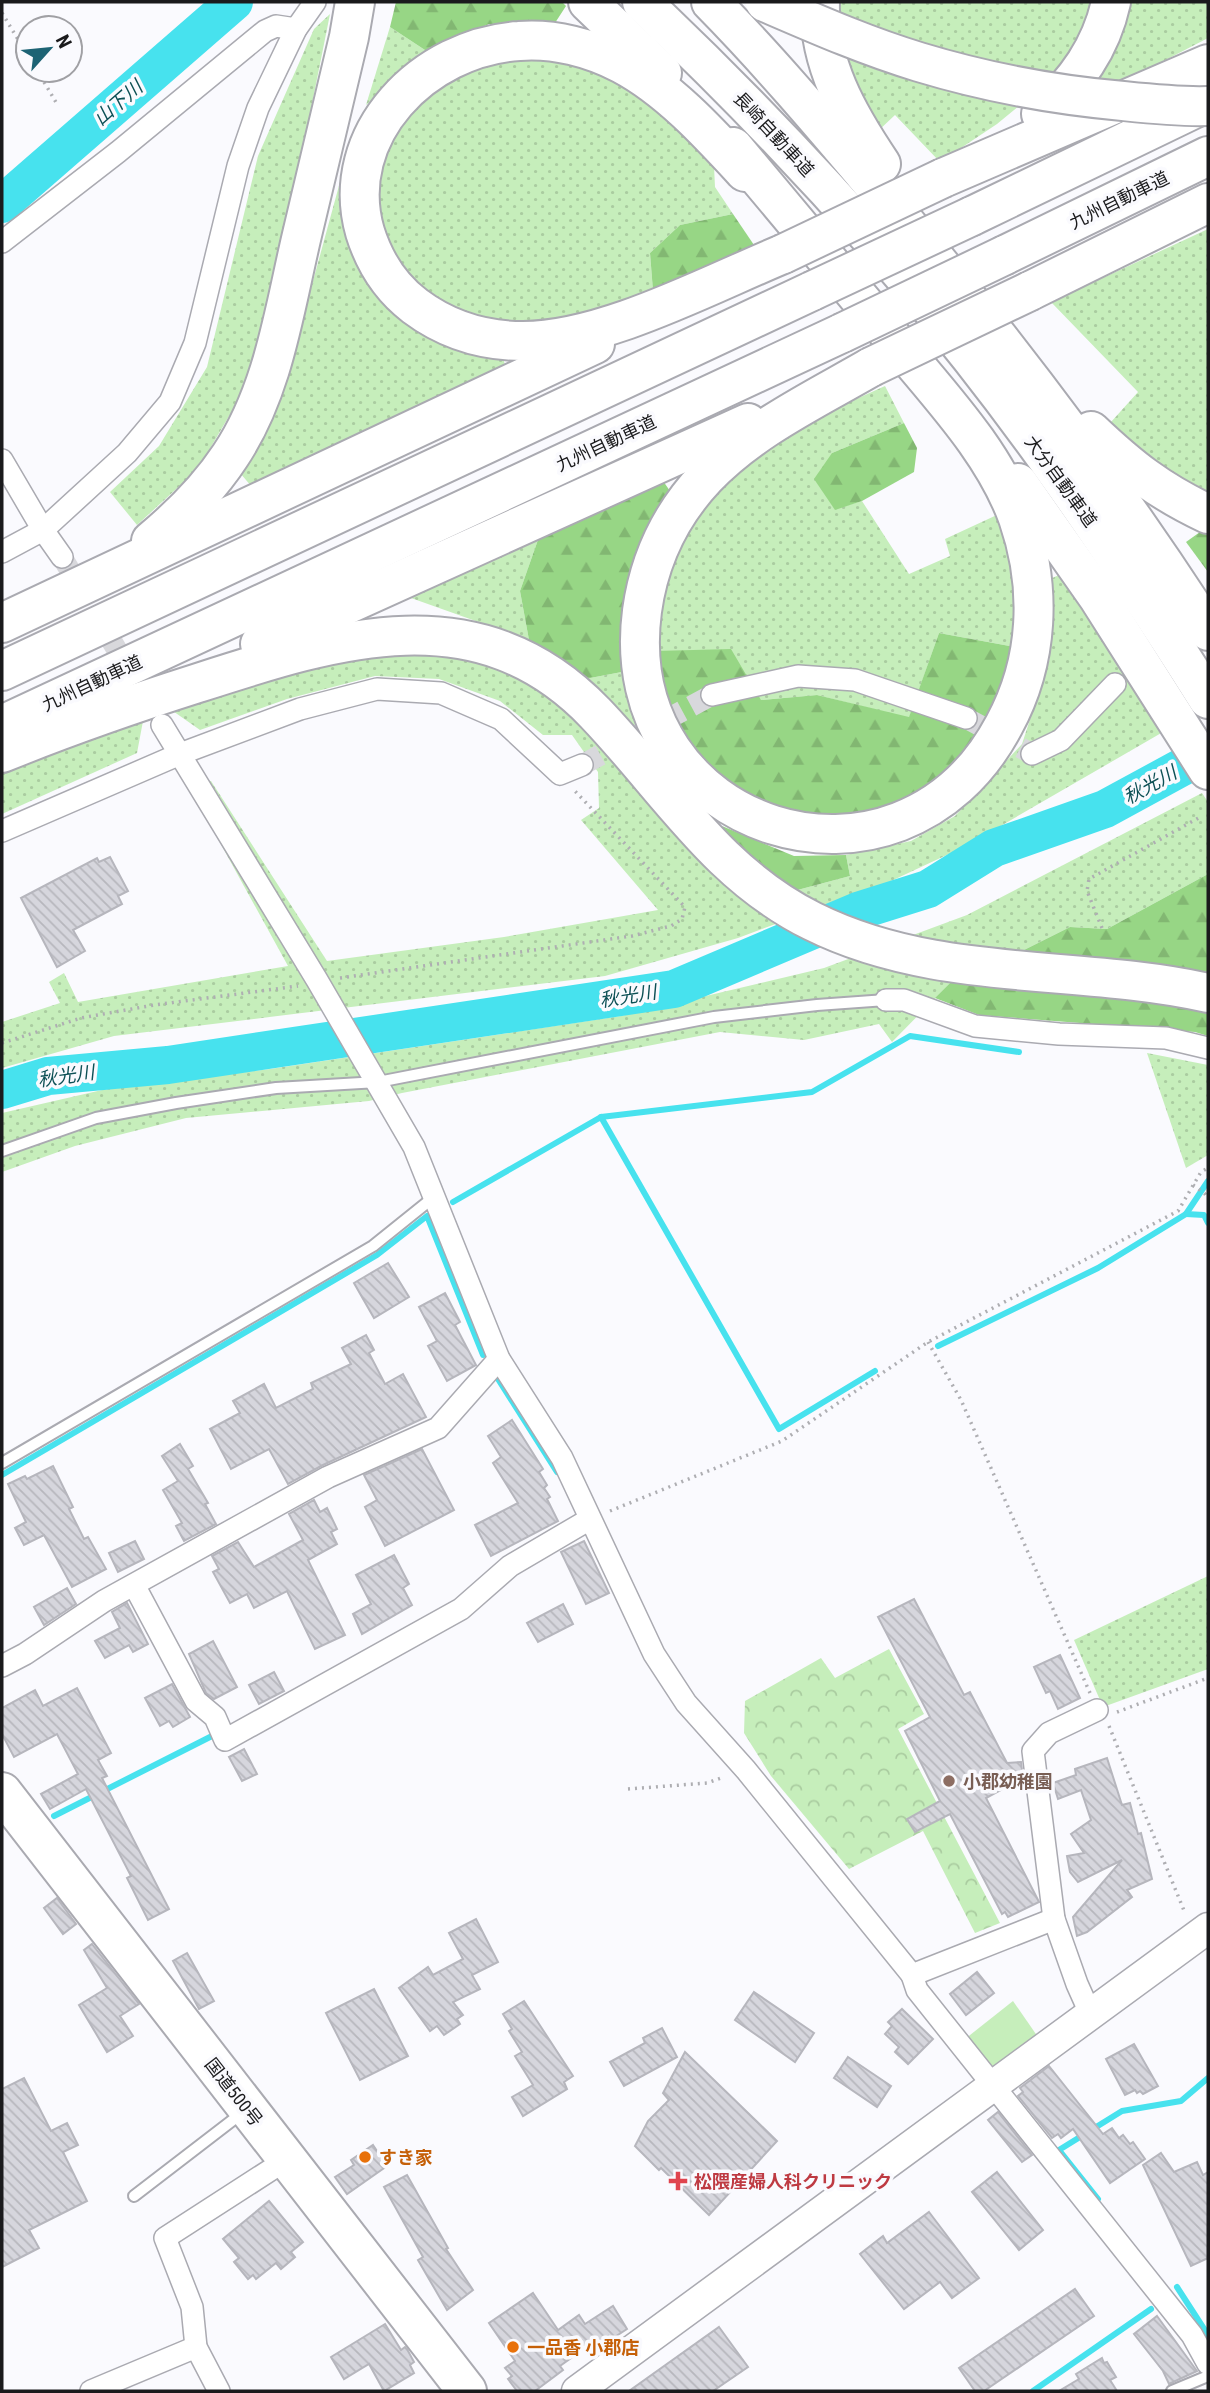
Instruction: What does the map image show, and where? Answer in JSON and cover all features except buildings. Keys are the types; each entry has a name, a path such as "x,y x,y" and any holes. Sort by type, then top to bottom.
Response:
{"highway":[{"path":"589,2 733,147 856,281 955,401 1054,533 1193,698 1208,770"},
{"name":"長崎自動車道","path":"642,2 778,137 900,272"},
{"path":"711,2 840,145"},
{"path":"723,2 783,71 840,145"},
{"path":"765,2 846,37 920,62 1000,83 1089,98 1186,107 1208,104"},
{"path":"820,2 822,45 844,104 863,137 887,173 1160,531 1208,605"},
{"path":"943,178 1012,136 1057,99 1079,75 1093,52 1104,29 1111,2"},
{"path":"75,570 124,561 153,540 183,513 231,455 249,423 275,352 287,308 352,19"},
{"path":"783,254 645,312 581,333 525,341 484,338 449,327 428,316 391,284 378,264 361,217 362,169 379,124 392,104 438,68 482,49 519,41 571,45 597,53 623,65 673,101 730,156 830,288 962,423 986,457 1017,515 1027,547 1034,607 1033,637 1027,667 1007,720 994,745 978,766 959,785 928,807 894,825 854,834 814,834 761,821 737,809 702,785 687,769 663,734 646,691 640,661 644,592 666,532 703,480 726,457 752,437 871,367"},
{"path":"2,623 75,570 783,254 943,178 1208,64"},
{"path":"2,671 830,288 972,216 1208,104"},
{"name":"大分自動車道","path":"840,145 1004,343 1140,528 1208,631"},
{"path":"733,147 830,288 955,401"},
{"name":"九州自動車道","path":"2,725 842,333 1208,156"},
{"path":"117,709 871,367 1208,203"},
{"path":"1030,290 1208,214"},
{"name":"大分自動車道","path":"900,272 1022,427 1123,567 1193,698"},
{"path":"1004,343 1076,418 1122,461 1151,484 1208,514"},
{"path":"2,753 117,709 270,659 382,635 449,637 479,643 536,666 563,684 612,730 710,845 764,893 812,921 851,938 904,954 979,967 1130,981 1208,993"},
{"name":"国道500号","path":"2,1792 285,2160 467,2391"}],"street":[{"path":"2,552 43,530 127,453 170,402 195,343 238,166 258,108 296,29 315,2"},
{"path":"2,242 118,152 265,31 276,26 296,29"},
{"path":"2,460 43,530 75,570"},
{"path":"712,695 798,676 855,680 966,718"},
{"path":"1032,754 1061,740 1115,684"},
{"path":"2,831 180,754 300,709 377,689 440,693 501,719 560,774 582,765"},
{"path":"162,725 414,1147 499,1359 562,1458 654,1654 685,1703 746,1770 912,1975 916,1990 1192,2335 1208,2364"},
{"path":"886,1000 931,1008 975,1026 1059,1034 1166,1038 1208,1048"},
{"path":"2,1666 25,1654 104,1601 328,1477 438,1427 499,1359"},
{"path":"134,1585 196,1700 215,1717 225,1740 461,1609 510,1566 590,1519"},
{"path":"1090,2013 1055,1919 1033,1751 1049,1733 1097,1710"},
{"path":"912,1975 1055,1919"},
{"path":"577,2391 1201,1933"},
{"path":"219,2391 196,2347 192,2307 166,2238 285,2160"},
{"path":"91,2391 196,2347"}],"lane":[{"path":"2,1151 110,1115 276,1088 375,1078 714,1017 886,1000"},
{"path":"2,1463 373,1247 433,1197"},
{"path":"134,2196 247,2110"},
{"path":"1172,2391 1208,2376"}],"path":[{"path":"2,13 14,33"},
{"path":"45,84 57,104"},
{"path":"2,1043 81,1018 154,1005 301,986 320,986 632,936 671,926 682,919 685,907 560,774"},
{"path":"1102,928 1087,891 1089,879 1202,816"},
{"path":"590,1519 782,1441 928,1342 1178,1211 1201,1172 1208,1168"},
{"path":"1193,1185 1208,1199"},
{"path":"928,1342 961,1400 1097,1710"},
{"path":"1201,1933 1105,1717 1208,1678"},
{"path":"628,1789 707,1783 746,1770"}],"green space":[{"path":"396,2 562,2 566,6 555,23 489,24 428,52 390,27"},
{"path":"836,2 1091,2 1090,20 1065,68 997,124 940,162 895,115 877,132 843,62"},
{"path":"1129,2 1208,2 1208,38 1071,109"},
{"path":"330,14 282,254 242,394 198,469 137,525 110,492 159,446 207,367 258,156 314,29"},
{"path":"390,27 428,52 366,105"},
{"path":"561,58 635,89 714,166 715,187 733,214 680,225 650,253 653,291 564,319 496,324 440,306 404,273 379,236 373,200 381,155 404,115 445,78 496,63"},
{"path":"343,171 352,253 381,301 440,341 502,355 506,368 252,487 240,473 286,380"},
{"path":"733,214 754,245 653,291 650,253 680,225"},
{"path":"1208,229 1207,491 1154,462 1111,422 1138,392 1051,302"},
{"path":"885,386 904,423 832,453 835,509 862,501 909,574 950,556 945,539 999,514 1016,567 1015,647 939,633 909,718 817,695 761,700 655,651 661,592 684,531 732,475 792,428"},
{"path":"904,423 917,448 914,472 862,501 835,510 814,479 832,453"},
{"path":"661,478 670,491 636,551 624,617 627,671 585,679 529,640 520,591 539,537"},
{"path":"1208,527 1208,572 1186,542"},
{"path":"539,537 520,591 529,640 411,598"},
{"path":"1059,575 1163,732 966,846 889,882 738,938 605,976 114,1036 2,1068 2,1022 60,1003 49,982 64,973 78,1002 288,966 185,779 211,781 327,961 504,937 658,910 581,820 599,808 598,772 572,735 543,735 500,701 439,679 375,676 287,699 200,730 170,709 323,659 457,650 521,675 584,718 693,855 741,893 790,892 850,876 846,855 911,841 955,816 1022,744 1050,658 1050,579"},
{"path":"939,633 1015,647 996,711 948,772 888,809 829,819 776,807 726,785 692,746 666,703 655,651 731,649 761,700 817,695 909,717"},
{"path":"627,671 652,756 585,679"},
{"path":"143,721 137,753 2,814 2,771"},
{"path":"1202,793 1208,802 1208,874 1107,929 1070,927 1014,955 952,981 892,1042 879,1024 804,1040 720,1032 369,1101 186,1118 75,1146 2,1172 2,1113 102,1090 270,1069 621,1016 824,968 967,915"},
{"path":"722,826 794,856 846,855 850,876 790,892 739,857"},
{"path":"1208,874 1208,975 1014,955 1070,927 1107,929"},
{"path":"952,981 1208,1007 1208,1036 1195,1032 979,1015 935,998"},
{"path":"1147,1053 1208,1065 1208,1155 1186,1168"},
{"path":"1208,1576 1208,1669 1103,1707 1074,1640"},
{"path":"889,1649 924,1714 898,1729 1000,1923 975,1933 923,1831 849,1869 771,1776 744,1733 745,1701 821,1658 835,1678"},
{"path":"1013,2001 1038,2037 997,2067 982,2063 965,2039"}],"waterway":[{"name":"山下川","path":"2,204 234,2"},
{"name":"秋光川","path":"2,1090 48,1076 168,1065 674,989 858,911 928,889 994,848 1105,809 1208,753"},
{"path":"601,1117 812,1092 910,1036 1019,1052"},
{"path":"453,1202 601,1117 779,1429 875,1371"},
{"path":"938,1346 1098,1268 1186,1214 1208,1181"},
{"path":"1186,1214 1204,1215 1208,1223"},
{"path":"2,1475 377,1255 427,1216 483,1355"},
{"path":"498,1379 557,1472"},
{"path":"54,1816 212,1736"},
{"path":"1098,2199 1059,2150 1122,2111 1181,2101 1208,2078"},
{"path":"1177,2287 1208,2335"},
{"path":"1033,2391 1151,2309"}],"tunnel":[{"path":"62,557 130,672"},
{"path":"582,765 712,695"},
{"path":"966,718 1032,754"}],"place":[{"name":"小郡幼稚園","path":"949,1781"},
{"name":"すき家","path":"365,2157"},
{"name":"松隈産婦人科クリニック","path":"678,2181"},
{"name":"一品香 小郡店","path":"513,2347"}]}
